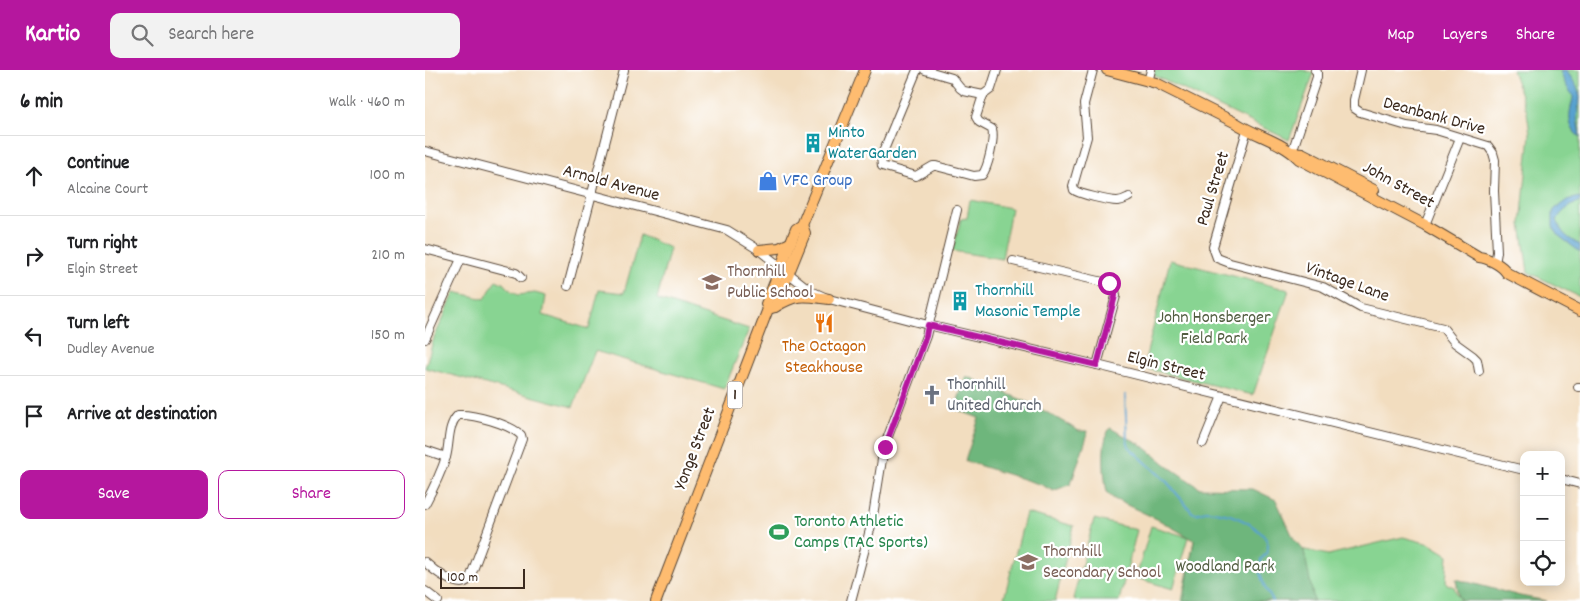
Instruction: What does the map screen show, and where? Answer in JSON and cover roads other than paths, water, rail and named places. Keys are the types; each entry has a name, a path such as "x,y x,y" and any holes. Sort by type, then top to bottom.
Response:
{"main road":[{"name":"Yonge Street","path":"772,308 766,304 796,229 802,225 865,70"},
{"name":"John Street","path":"1107,70 1148,82 1154,88 1292,152 1299,160 1426,222 1479,257 1483,257 1507,273 1580,311"},
{"name":"Yonge Street","path":"656,601 772,308 789,274 805,233 802,225"},
{"path":"759,250 779,248 790,243"},
{"name":"John Street","path":"1499,266 1510,268 1580,304"},
{"path":"772,308 794,297 804,296 829,299"}],"street":[{"path":"568,286 624,70"},
{"path":"917,70 881,157 882,166 916,176 933,166 974,176 982,175 986,170 993,132 989,127 977,120 983,95 991,89 997,70"},
{"path":"925,70 952,78 964,91 983,95"},
{"path":"1093,70 1084,104 1087,137 1073,186 1074,190 1080,194 1117,202 1129,197"},
{"path":"1148,82 1151,70"},
{"name":"Deanbank Drive","path":"1361,70 1353,100 1354,108 1369,116 1407,126 1425,128 1488,146 1493,153 1495,160 1494,191 1499,266"},
{"path":"1292,152 1311,95 1316,71"},
{"name":"Paul Street","path":"1215,256 1213,247 1215,239 1247,130"},
{"path":"1426,222 1460,138"},
{"name":"Arnold Avenue","path":"425,151 727,230 759,250 781,267"},
{"path":"851,601 871,522 885,447 926,336 957,210"},
{"path":"425,250 516,273 521,278"},
{"name":"Vintage Lane","path":"1215,256 1221,261 1323,287 1361,308 1443,328 1455,343 1477,360 1479,371"},
{"path":"425,339 429,319 461,259"},
{"path":"1013,261 1112,284 1115,296 1097,365"},
{"name":"Elgin Street","path":"781,267 811,291 829,299 928,325 1520,469"},
{"path":"1203,443 1222,396"},
{"path":"425,504 437,482 446,456 453,420 458,415 469,415 493,422 521,434 522,439 506,484 467,581 463,583 443,577 425,562"},
{"path":"425,450 446,456"},
{"path":"1565,481 1580,484"},
{"path":"425,591 438,601"}],"water":[{"path":"1560,70 1566,70 1579,93 1577,117 1580,137 1572,128 1570,120 1573,95 1565,83"},
{"path":"1580,197 1580,201 1564,211 1557,220 1565,235 1580,245 1580,252 1559,236 1553,227 1553,212 1567,200"}],"waterway":[{"path":"1125,395 1129,447 1167,482 1192,512 1196,514 1209,511 1230,515 1253,527 1265,538 1268,545 1267,552 1261,559 1259,570 1265,588 1273,601"}],"place":[{"name":"Minto WaterGarden","path":"813,143"},
{"name":"VFC Group","path":"768,181"},
{"name":"Thornhill Public School","path":"712,282"},
{"name":"Thornhill Masonic Temple","path":"960,301"},
{"name":"The Octagon Steakhouse","path":"824,323"},
{"name":"Thornhill United Church","path":"932,395"},
{"name":"Toronto Athletic Camps (TAC Sports)","path":"779,532"},
{"name":"Thornhill Secondary School","path":"1028,562"}],"park label":[{"name":"John Honsberger Field Park","path":"1214,328"},
{"name":"Woodland Park","path":"1225,567"}]}
